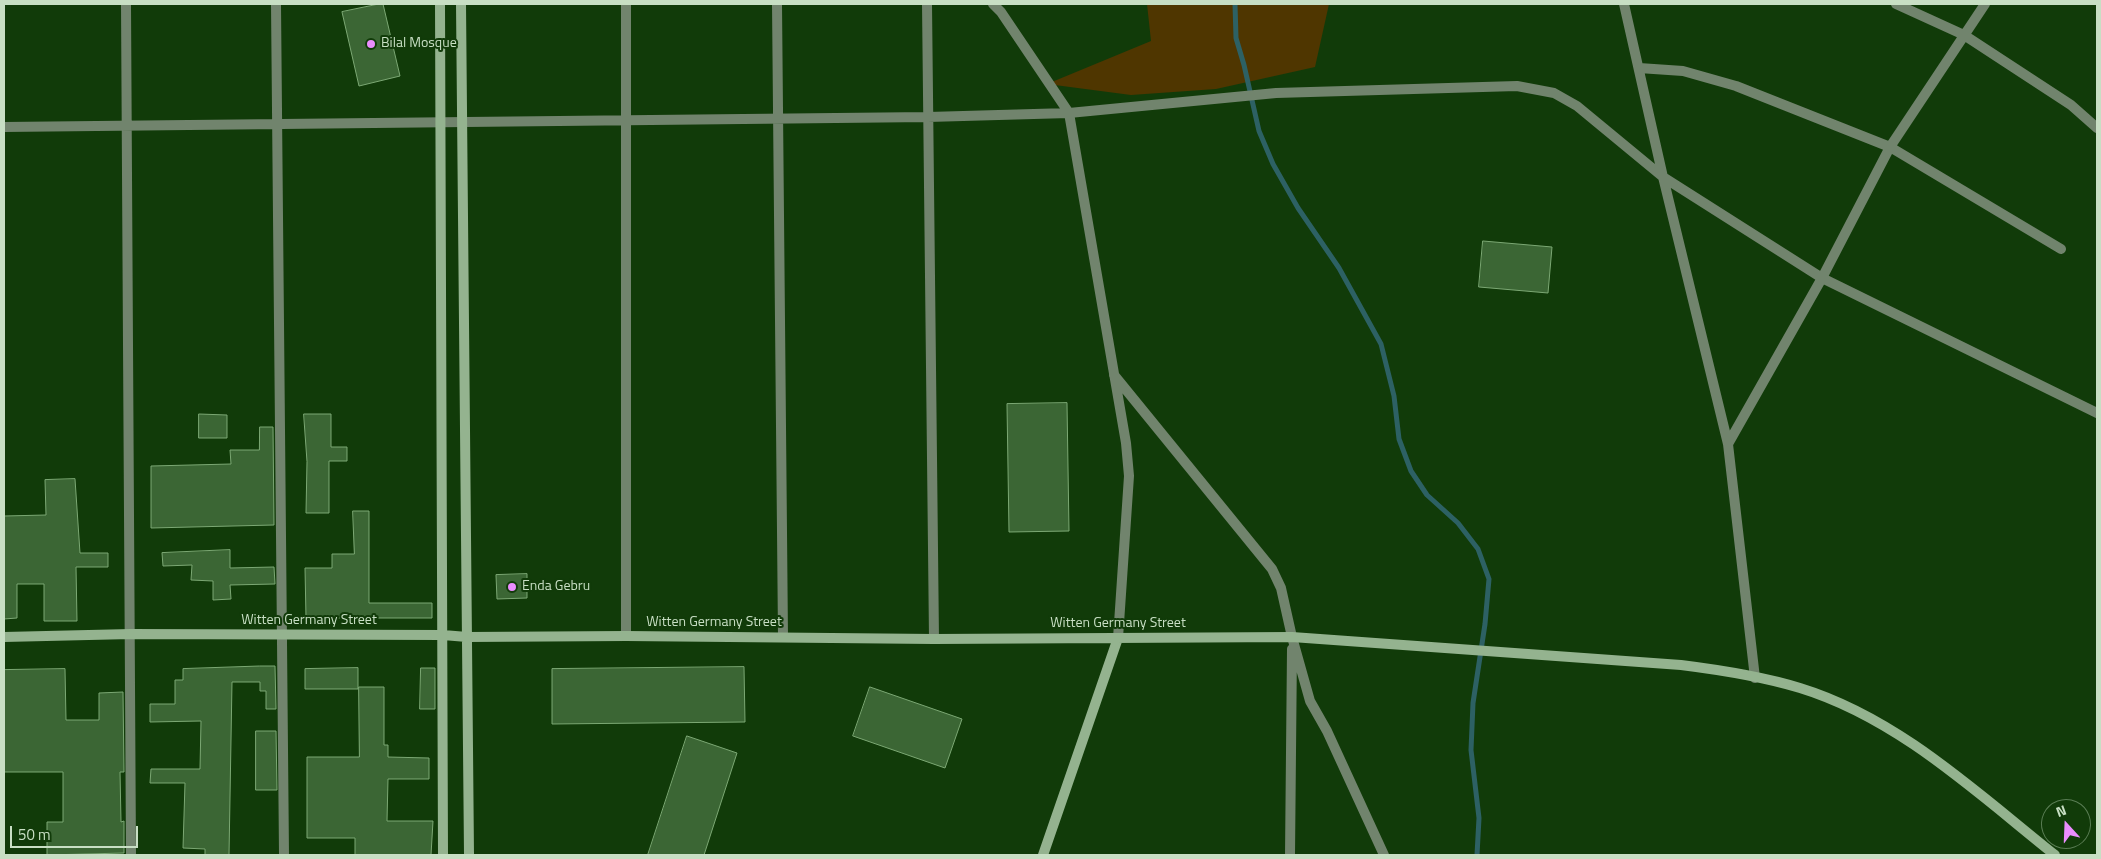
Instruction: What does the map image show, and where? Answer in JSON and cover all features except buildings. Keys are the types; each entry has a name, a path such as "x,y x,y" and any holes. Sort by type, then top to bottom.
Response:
{"street":[{"path":"126,4 131,855"},
{"path":"276,4 284,855"},
{"path":"440,4 442,123 443,855"},
{"path":"461,4 469,855"},
{"path":"626,4 626,636"},
{"path":"777,4 783,637"},
{"path":"928,4 934,639"},
{"path":"993,4 1002,12 1069,114 1126,443 1129,476 1118,638 1043,855"},
{"path":"1624,4 1663,177 1728,444 1755,678"},
{"path":"1896,4 1964,35 2070,105 2097,128"},
{"path":"1728,444 1822,278 1890,147 1986,4"},
{"path":"1639,68 1682,71 1736,86 1890,147 2061,249"},
{"path":"4,127 1069,114 1276,93 1517,86 1554,93 1577,106 1663,177 1822,278 2097,413"},
{"path":"1113,374 1272,569 1281,588 1292,637 1310,701 1327,731 1384,855"},
{"name":"Witten Germany Street","path":"4,637 130,634 442,635 467,638 626,636 934,639 1292,637 1681,665 1724,670 1800,688 1830,700 1894,733 1930,756 2055,855"},
{"path":"1290,855 1292,637"}],"shaded area":[{"path":"1147,4 1329,4 1315,67 1216,89 1131,95 1047,84 1151,41"}],"waterway":[{"path":"1235,4 1236,38 1259,131 1273,164 1298,208 1339,268 1381,344 1394,396 1399,439 1411,471 1427,495 1458,523 1478,549 1489,579 1485,624 1473,703 1471,750 1479,818 1477,855"}],"place":[{"name":"Bilal Mosque","path":"371,44"},
{"name":"Enda Gebru","path":"512,587"}]}
